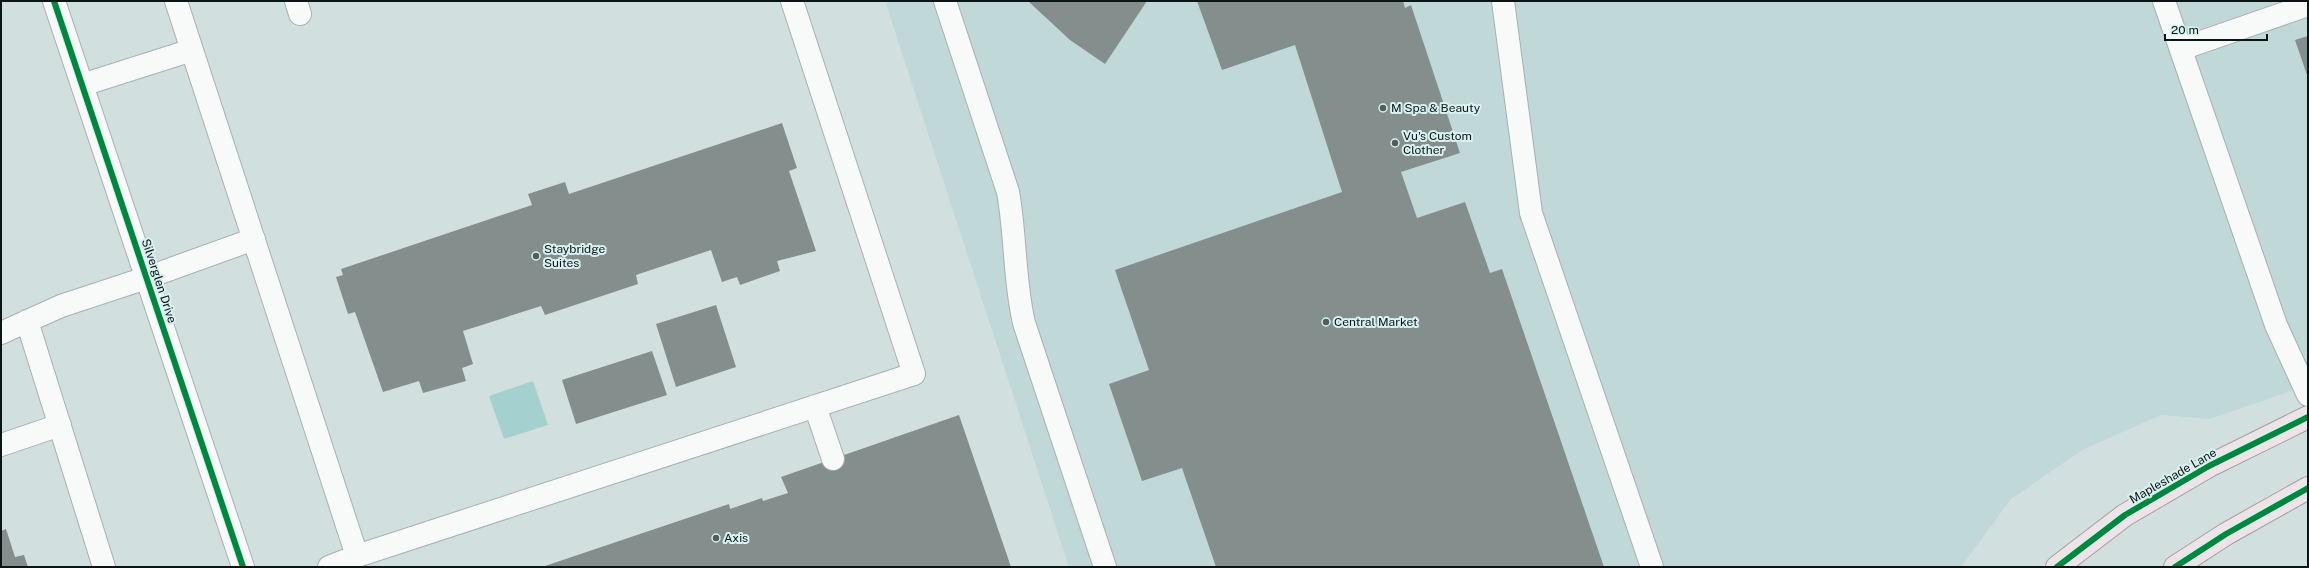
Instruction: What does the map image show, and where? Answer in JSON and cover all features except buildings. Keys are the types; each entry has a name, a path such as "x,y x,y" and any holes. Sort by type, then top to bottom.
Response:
{"main road":[{"name":"Mapleshade Lane","path":"2057,567 2125,516 2209,466 2308,417"},
{"path":"2175,567 2226,534 2308,488"}],"street":[{"name":"Silverglen Drive","path":"54,1 243,567"},
{"path":"176,1 357,556"},
{"path":"329,567 357,556 914,374 792,1"},
{"path":"944,1 1008,192 1012,212 1020,306 1024,324 1105,567"},
{"path":"1503,1 1530,213 1652,567"},
{"path":"2164,1 2276,325 2308,395"},
{"path":"2181,49 2308,5"},
{"path":"82,85 192,50"},
{"path":"1,333 61,306 146,278 254,239"},
{"path":"27,321 104,567"},
{"path":"815,406 833,459"},
{"path":"1,445 60,425"}],"shaded area":[{"path":"885,1 2308,1 2308,385 2210,419 2161,415 2084,449 2011,499 1961,567 1069,567"},
{"path":"533,381 548,425 504,439 489,396"}],"cycle path":[{"path":"54,1 243,567"},
{"path":"2057,567 2125,515 2209,466 2308,417"},
{"path":"2175,567 2226,534 2308,488"}],"place":[{"name":"M Spa & Beauty","path":"1383,108"},
{"name":"Vu's Custom Clother","path":"1395,143"},
{"name":"Staybridge Suites","path":"536,256"},
{"name":"Central Market","path":"1326,322"},
{"name":"Axis","path":"716,538"}]}
